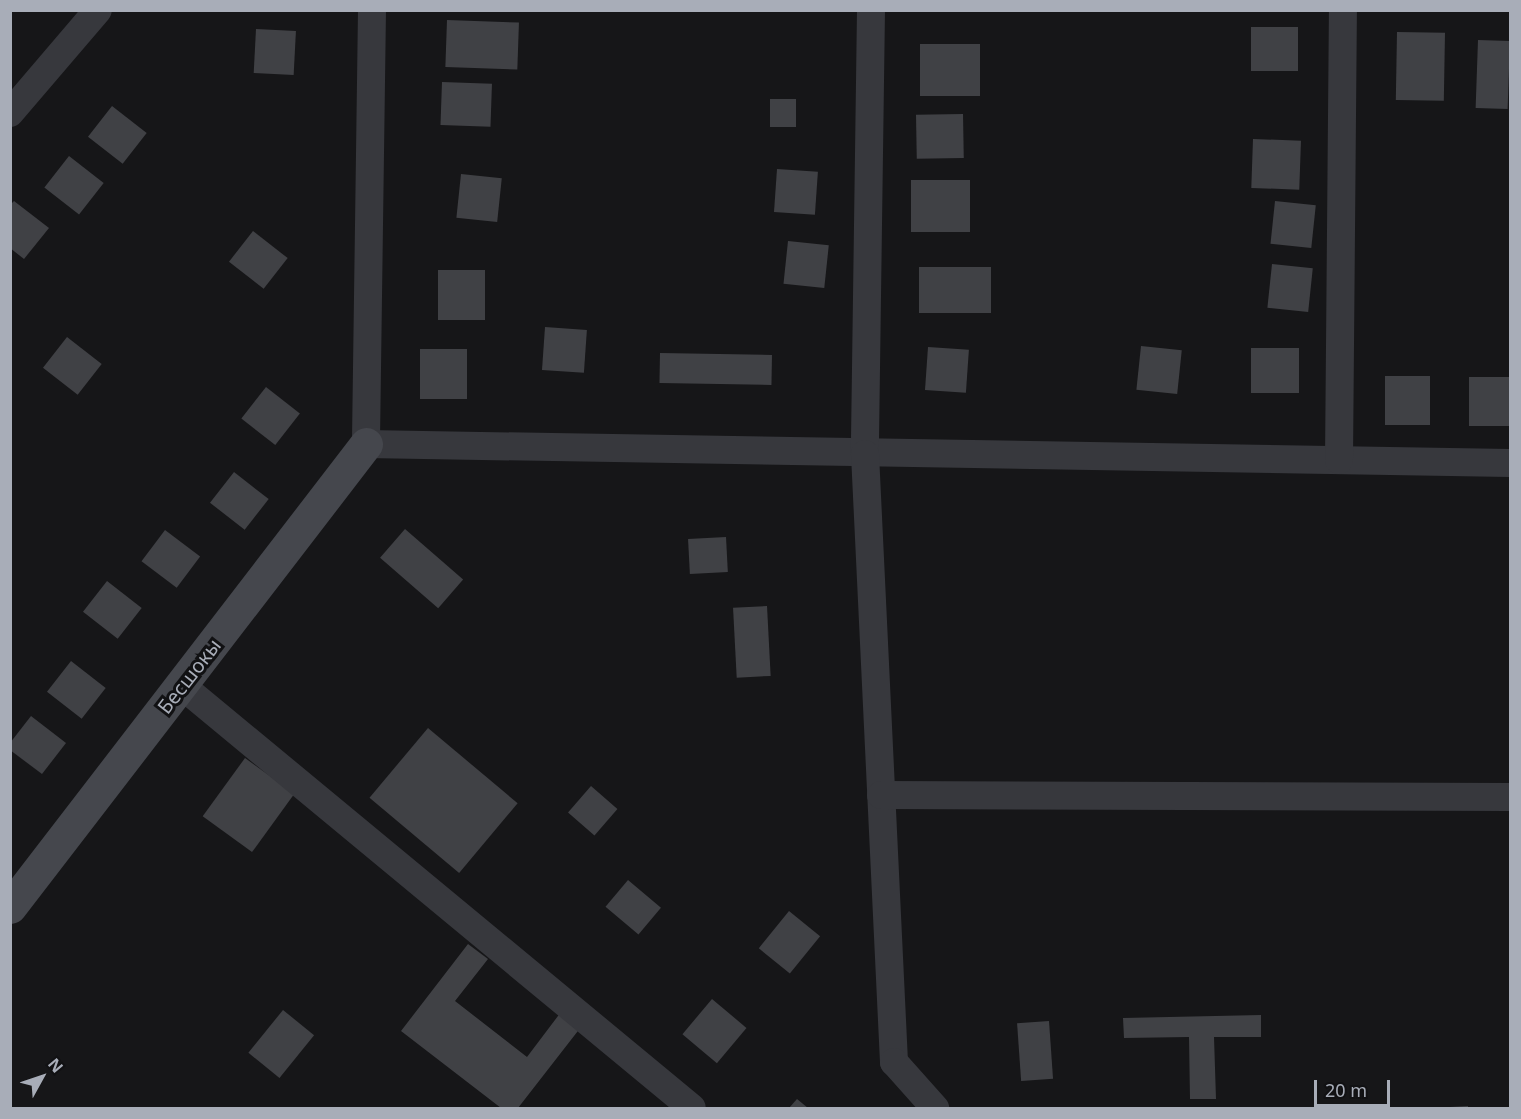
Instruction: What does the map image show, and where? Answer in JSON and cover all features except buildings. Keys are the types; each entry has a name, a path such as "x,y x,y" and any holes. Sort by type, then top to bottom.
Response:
{"street":[{"path":"10,113 98,10"},
{"path":"372,10 366,444 1510,463"},
{"path":"871,10 865,454 894,1062 935,1108"},
{"path":"1339,460 1343,10"},
{"name":"Бесшокы","path":"10,907 366,444"},
{"path":"181,685 692,1108"},
{"path":"881,795 1510,797"}]}
